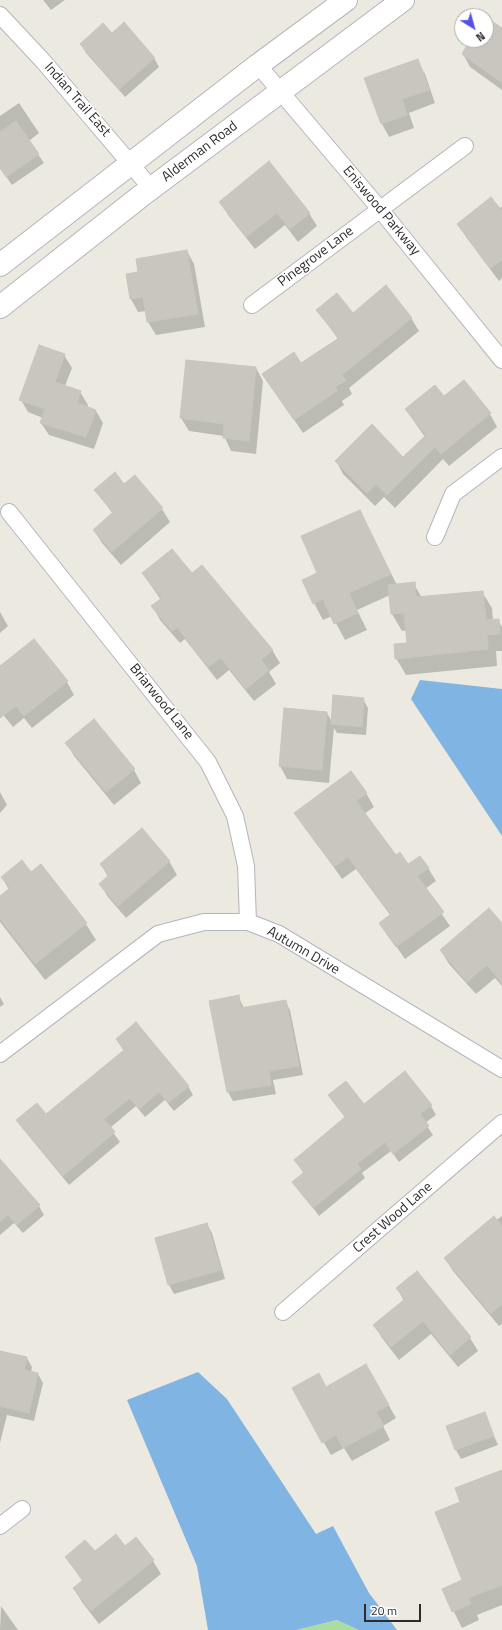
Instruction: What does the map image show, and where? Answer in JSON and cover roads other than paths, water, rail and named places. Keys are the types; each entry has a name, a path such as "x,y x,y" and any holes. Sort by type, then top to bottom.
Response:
{"main road":[{"path":"0,265 131,162 346,0"},
{"name":"Alderman Road","path":"0,307 151,188 403,0"}],"street":[{"name":"Indian Trail East","path":"0,15 43,61 131,162 151,188"},
{"name":"Eniswood Parkway","path":"258,65 379,208 502,360"},
{"name":"Pinegrove Lane","path":"252,305 379,208 465,146"},
{"path":"435,537 453,494 502,457"},
{"name":"Briarwood Lane","path":"9,512 208,762 235,816 246,866 248,922"},
{"name":"Autumn Drive","path":"0,1054 158,934 204,922 248,922 279,934 502,1069"},
{"name":"Crest Wood Lane","path":"283,1312 502,1123"},
{"path":"0,1526 22,1509"}],"water":[{"path":"420,680 502,689 502,836 411,699"},
{"path":"198,1372 227,1399 316,1534 333,1526 369,1593 397,1630 359,1630 337,1620 296,1630 208,1630 197,1566 127,1400"}]}
